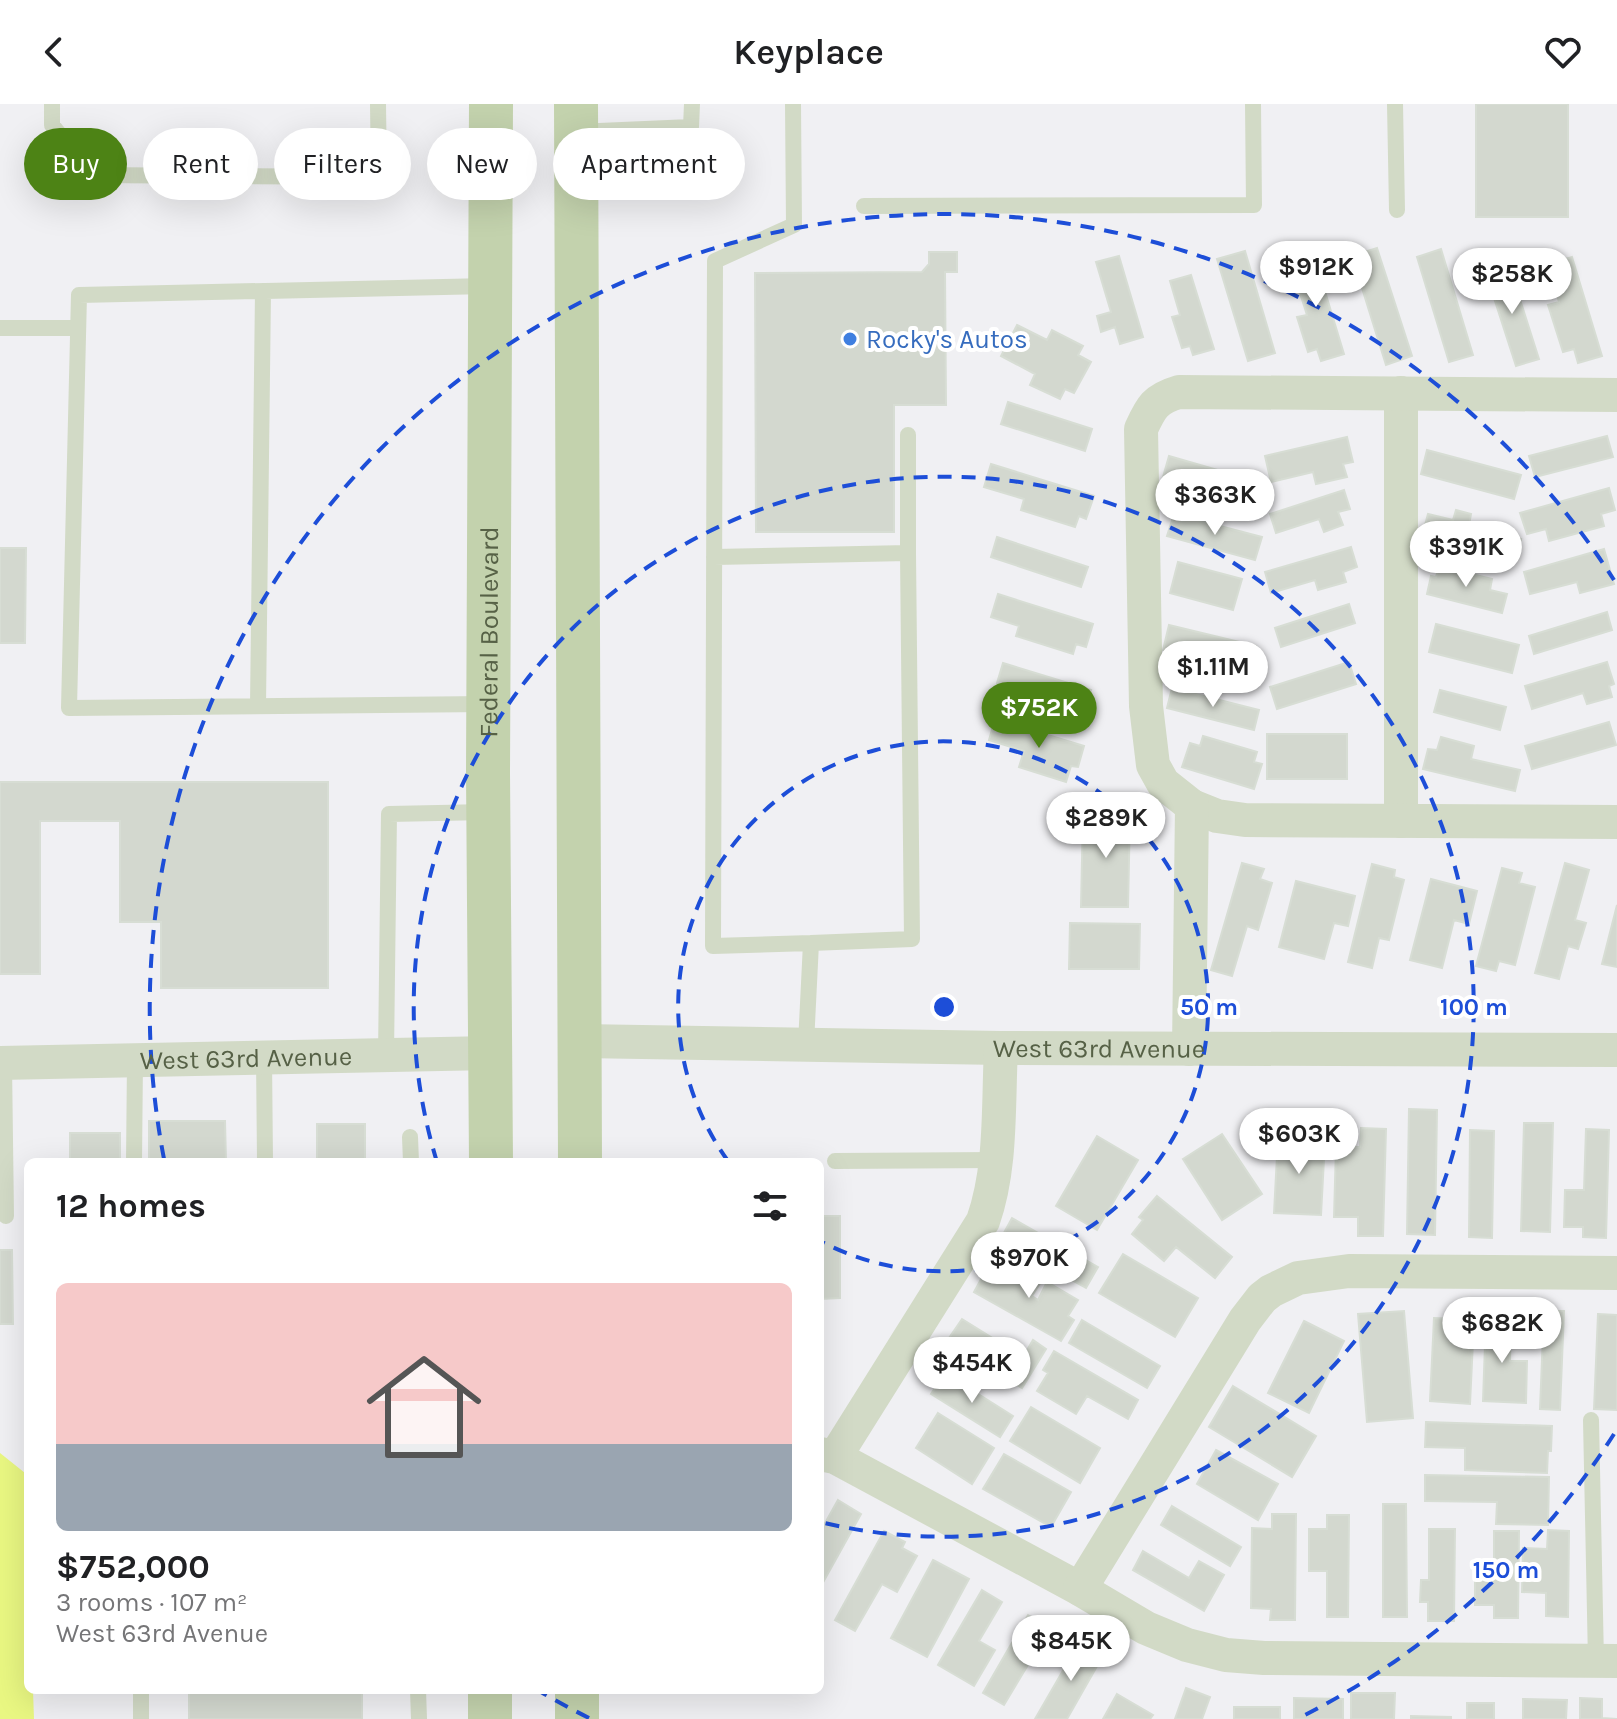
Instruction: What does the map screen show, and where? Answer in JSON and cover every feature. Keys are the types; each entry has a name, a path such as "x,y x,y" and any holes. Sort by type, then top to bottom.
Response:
{"main road":[{"name":"Federal Boulevard","path":"491,104 491,1158"},
{"path":"576,118 580,1158"},
{"path":"577,1694 577,1719"}],"street":[{"path":"1617,395 1179,392 1165,396 1151,406 1141,429 1146,706 1153,765 1163,783 1192,806 1217,816 1245,820 1617,822"},
{"path":"1401,393 1401,821"},
{"path":"1189,1049 1192,806"},
{"name":"West 63rd Avenue","path":"581,1041 1001,1048 1617,1050"},
{"path":"1001,1048 996,1160 990,1203 983,1221 828,1456 1080,1589 1146,1628 1187,1645 1226,1655 1264,1658 1606,1661"},
{"name":"West 63rd Avenue","path":"2,1063 491,1053"},
{"path":"1080,1589 1245,1320 1271,1291 1298,1278 1349,1271 1617,1273"}],"lane":[{"path":"52,104 52,125 92,175 379,177 378,104"},
{"path":"576,118 691,127 692,104"},
{"path":"793,104 794,225 715,261 713,946 912,939 908,435"},
{"path":"864,206 1254,205 1253,104"},
{"path":"1395,104 1397,210"},
{"path":"489,704 69,708 79,295 490,286"},
{"path":"258,706 263,291"},
{"path":"0,328 78,328"},
{"path":"714,557 908,553"},
{"path":"386,1055 389,814 489,812"},
{"path":"806,1044 811,943"},
{"path":"264,1057 265,1158"},
{"path":"134,1158 135,1060"},
{"path":"2,1063 6,1216"},
{"path":"410,1137 411,1158"},
{"path":"835,1161 996,1160"},
{"path":"1591,1420 1606,1661"},
{"path":"141,1694 141,1719"},
{"path":"418,1694 419,1719"}],"shaded area":[{"path":"0,1453 24,1472 24,1694 33,1694 34,1719 0,1719"}],"building":[{"path":"1476,104 1568,104 1568,217 1476,217"},
{"path":"1377,248 1412,356 1386,365 1352,256"},
{"path":"1441,249 1473,355 1449,362 1417,257"},
{"path":"1245,251 1275,353 1248,361 1217,259"},
{"name":"Rocky's Autos","path":"929,252 957,252 957,272 945,272 946,405 894,405 894,532 756,532 755,273 922,272 929,264"},
{"path":"1313,252 1344,354 1321,361 1317,349 1308,352 1297,317 1307,315 1289,259"},
{"path":"1119,256 1143,337 1120,344 1115,327 1101,332 1097,316 1111,312 1096,262"},
{"path":"1572,257 1602,356 1578,363 1574,349 1563,352 1548,305 1559,302 1548,264"},
{"path":"1509,265 1539,359 1516,366 1486,273"},
{"path":"1191,275 1214,349 1193,355 1190,346 1182,348 1172,317 1180,315 1170,281"},
{"path":"1017,325 1047,340 1052,330 1083,346 1078,355 1091,362 1074,393 1065,389 1060,399 1030,385 1035,374 1001,356"},
{"path":"1008,402 1092,429 1085,451 1001,424"},
{"path":"1607,436 1613,457 1535,477 1529,456"},
{"path":"1347,437 1353,462 1343,464 1347,477 1316,484 1313,472 1271,482 1265,456"},
{"path":"1427,450 1521,475 1514,499 1421,474"},
{"path":"1169,456 1259,482 1253,503 1163,477"},
{"path":"991,464 1094,496 1086,519 1079,516 1075,527 1021,510 1024,499 984,487"},
{"path":"1609,488 1615,510 1601,514 1604,526 1549,541 1546,529 1527,534 1520,513"},
{"path":"1344,490 1350,509 1338,512 1343,525 1324,532 1319,519 1276,533 1270,514"},
{"path":"1456,510 1471,514 1469,525 1521,539 1515,560 1422,536 1428,514 1453,520"},
{"path":"1174,514 1262,537 1255,560 1167,536"},
{"path":"997,537 1088,567 1081,587 991,557"},
{"path":"1351,547 1357,567 1343,572 1346,582 1318,590 1315,580 1271,593 1265,572"},
{"path":"0,548 26,548 25,643 0,643"},
{"path":"1604,549 1614,584 1580,593 1577,582 1530,594 1524,572"},
{"path":"1178,562 1242,579 1233,610 1170,593"},
{"path":"1439,566 1492,579 1490,590 1507,594 1502,613 1427,594 1431,576 1436,577"},
{"path":"998,594 1093,624 1086,647 1076,644 1073,654 1016,636 1019,626 991,617"},
{"path":"1349,604 1355,623 1281,647 1275,628"},
{"path":"1607,612 1612,630 1534,654 1529,636"},
{"path":"1436,624 1519,645 1512,673 1429,652"},
{"path":"1169,625 1256,646 1250,670 1163,650"},
{"path":"1349,662 1356,684 1277,709 1270,687"},
{"path":"1607,662 1614,684 1609,686 1612,697 1587,704 1583,693 1532,709 1525,686"},
{"path":"1003,663 1091,690 1085,710 997,683"},
{"path":"1172,688 1259,710 1254,730 1167,708"},
{"path":"1440,690 1506,707 1500,730 1434,712"},
{"path":"995,719 1084,746 1078,767 1071,766 1066,782 1019,767 1024,751 989,740"},
{"path":"1609,722 1616,745 1532,769 1525,746"},
{"path":"1267,734 1347,734 1347,779 1267,779"},
{"path":"1203,736 1257,752 1254,762 1262,764 1254,789 1182,767 1190,743 1200,746"},
{"path":"1441,737 1474,746 1471,759 1520,770 1515,791 1423,769 1428,749 1437,750"},
{"path":"0,782 328,782 328,988 161,988 161,922 120,922 120,821 40,821 40,974 0,974"},
{"path":"1083,813 1130,813 1128,907 1081,907"},
{"path":"1242,863 1264,869 1260,879 1272,883 1258,930 1247,926 1232,976 1211,970"},
{"path":"1565,863 1589,870 1575,920 1586,923 1578,949 1568,946 1559,979 1535,973"},
{"path":"1372,864 1395,870 1394,877 1404,880 1389,940 1379,938 1372,968 1348,962"},
{"path":"1502,868 1522,873 1519,883 1535,887 1515,965 1499,961 1496,971 1476,966"},
{"path":"1431,879 1477,891 1469,924 1454,920 1442,968 1410,960"},
{"path":"1296,881 1355,896 1348,926 1334,923 1324,959 1279,947"},
{"path":"1617,905 1617,967 1602,964"},
{"path":"1070,923 1140,924 1139,969 1069,969"},
{"path":"1409,1109 1437,1110 1435,1235 1407,1234"},
{"path":"149,1121 225,1121 226,1158 149,1158"},
{"path":"1524,1123 1553,1123 1550,1232 1521,1231"},
{"path":"317,1124 365,1124 365,1158 317,1158"},
{"path":"1361,1128 1386,1129 1383,1236 1358,1236 1358,1217 1334,1217 1336,1147 1360,1147"},
{"path":"1586,1129 1609,1130 1606,1238 1583,1237 1583,1227 1564,1227 1565,1190 1584,1190"},
{"path":"1470,1130 1494,1131 1492,1238 1469,1237"},
{"path":"70,1133 120,1133 120,1158 70,1158"},
{"path":"1222,1134 1262,1194 1222,1220 1183,1159"},
{"path":"1097,1136 1138,1160 1097,1230 1056,1206"},
{"path":"1278,1137 1325,1140 1321,1215 1274,1213"},
{"path":"1157,1196 1232,1257 1215,1278 1176,1247 1164,1261 1132,1234 1143,1220 1139,1217"},
{"path":"824,1216 840,1216 840,1298 824,1299"},
{"path":"1012,1218 1098,1267 1086,1288 1000,1240"},
{"path":"0,1250 12,1250 13,1324 0,1324"},
{"path":"1123,1254 1198,1298 1175,1337 1099,1293"},
{"path":"1011,1263 1042,1280 1032,1296 1038,1300 1047,1282 1078,1300 1068,1316 1074,1320 1061,1341 974,1292 986,1270 1002,1279"},
{"path":"1404,1311 1413,1418 1367,1422 1358,1314"},
{"path":"1544,1311 1564,1311 1560,1410 1540,1409"},
{"path":"1598,1314 1617,1315 1617,1410 1594,1409"},
{"path":"1486,1316 1511,1316 1510,1361 1527,1361 1526,1403 1483,1401"},
{"path":"1434,1318 1474,1320 1470,1404 1430,1401"},
{"path":"962,1319 1023,1357 1033,1340 1046,1349 1022,1388 947,1341"},
{"path":"1082,1320 1160,1366 1147,1388 1069,1343"},
{"path":"1304,1321 1344,1341 1309,1413 1268,1393"},
{"path":"1054,1351 1138,1400 1128,1419 1087,1396 1076,1414 1037,1391 1048,1373 1043,1370"},
{"path":"945,1373 1013,1416 1000,1437 931,1394"},
{"path":"1233,1386 1316,1436 1292,1477 1209,1427"},
{"path":"1031,1407 1100,1448 1080,1483 1010,1441"},
{"path":"938,1413 994,1448 972,1484 916,1448"},
{"path":"1426,1422 1552,1426 1547,1473 1465,1470 1465,1448 1425,1447"},
{"path":"1216,1450 1278,1484 1258,1520 1197,1484"},
{"path":"1004,1454 1071,1492 1051,1527 983,1489"},
{"path":"1425,1475 1549,1477 1548,1525 1496,1524 1497,1502 1425,1501"},
{"path":"838,1500 861,1514 824,1581 824,1525"},
{"path":"1383,1504 1406,1504 1407,1617 1383,1617"},
{"path":"1172,1506 1241,1547 1230,1566 1161,1525"},
{"path":"1272,1514 1296,1514 1295,1620 1270,1620 1271,1609 1251,1608 1252,1528 1272,1529"},
{"path":"1327,1515 1349,1515 1348,1617 1327,1617 1327,1571 1309,1571 1309,1529 1327,1529"},
{"path":"1429,1529 1455,1529 1454,1621 1428,1621 1428,1602 1420,1602 1421,1580 1429,1580"},
{"path":"1548,1530 1569,1531 1568,1617 1546,1616 1546,1593 1522,1592 1523,1548 1547,1549"},
{"path":"884,1531 905,1542 902,1548 917,1556 897,1592 882,1584 855,1631 835,1620"},
{"path":"1494,1531 1519,1531 1518,1618 1494,1618 1494,1605 1475,1605 1475,1573 1494,1573"},
{"path":"1143,1551 1189,1578 1199,1561 1224,1575 1204,1611 1133,1570"},
{"path":"933,1560 969,1579 927,1657 891,1638"},
{"path":"982,1590 1002,1602 979,1641 995,1650 974,1686 938,1665"},
{"path":"1028,1615 1050,1628 1004,1705 983,1693"},
{"path":"1080,1641 1104,1654 1067,1719 1035,1719"},
{"path":"1186,1688 1210,1697 1202,1719 1175,1719"},
{"path":"1351,1693 1395,1693 1394,1719 1351,1719"},
{"path":"189,1694 362,1694 362,1719 189,1719"},
{"path":"1117,1694 1153,1715 1150,1719 1103,1719"},
{"path":"1294,1698 1343,1699 1343,1719 1294,1719"},
{"path":"1580,1698 1602,1699 1602,1718 1617,1719 1580,1719"},
{"path":"1523,1699 1567,1700 1566,1719 1523,1719"},
{"path":"1467,1703 1494,1703 1494,1719 1467,1719"},
{"path":"1234,1707 1280,1707 1280,1719 1234,1719"},
{"path":"1411,1716 1451,1717 1451,1719 1411,1719"}],"place":[{"name":"Rocky's Autos","path":"850,339"}]}
